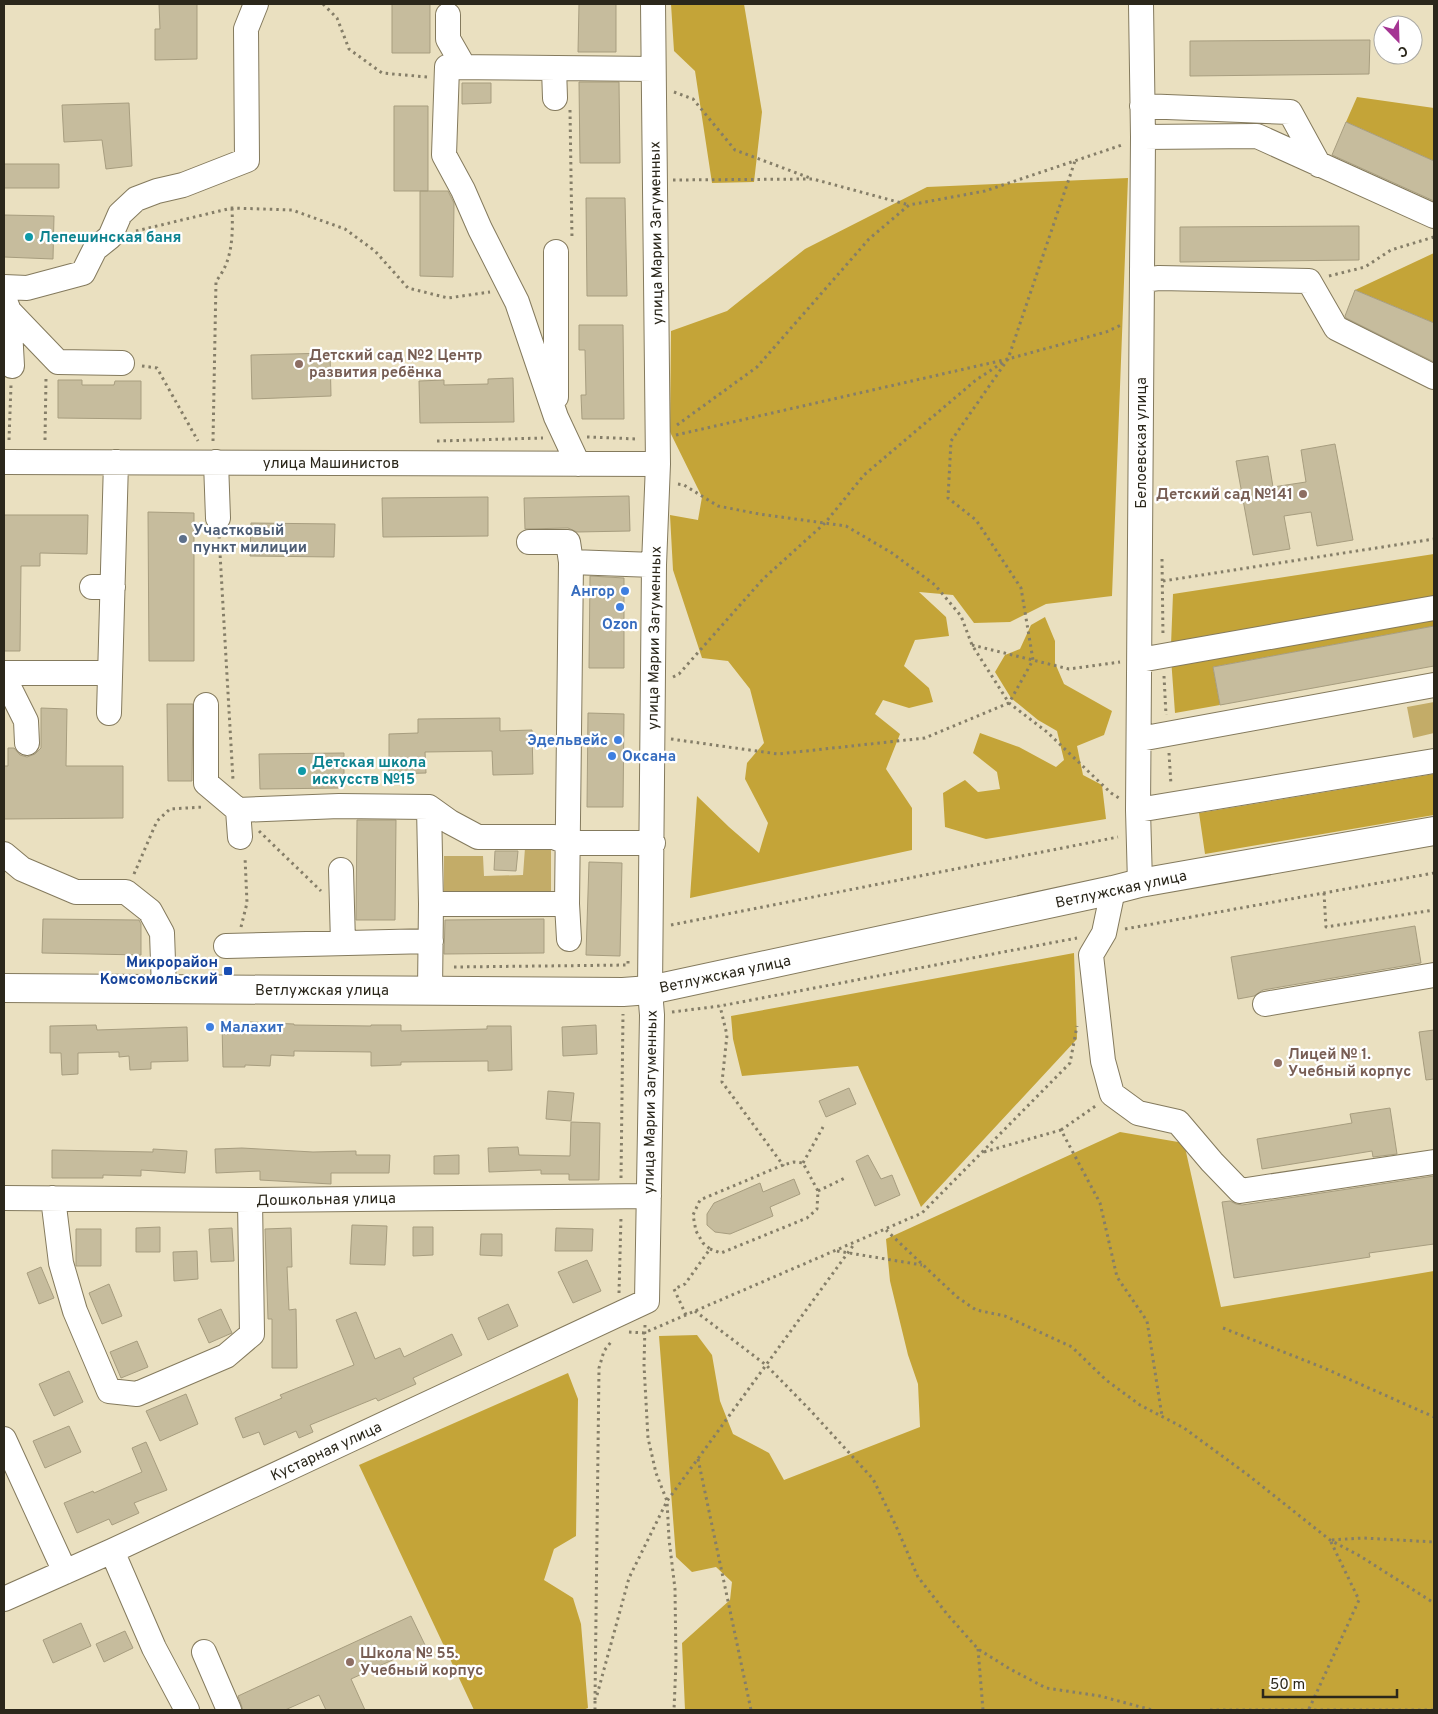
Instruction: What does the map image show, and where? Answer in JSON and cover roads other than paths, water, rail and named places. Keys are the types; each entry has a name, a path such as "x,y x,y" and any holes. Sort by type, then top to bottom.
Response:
{"main road":[{"name":"Ветлужская улица","path":"4,988 623,992 651,1002 1140,883 1434,831"}],"street":[{"path":"4,287 27,288 83,273 95,249 110,237 120,214 136,199 184,185 247,160 246,29 256,4"},
{"name":"улица Марии Загуменных","path":"647,1301 653,843 654,565 658,471 653,4"},
{"name":"Белоевская улица","path":"1140,883 1138,822 1143,137 1141,4"},
{"path":"448,15 448,39 455,72 444,155 517,302 560,427 578,464"},
{"path":"554,68 555,98"},
{"path":"455,72 554,68 654,77"},
{"path":"1142,106 1290,112 1319,165"},
{"path":"1143,137 1257,136 1434,216"},
{"path":"556,252 560,427"},
{"path":"1142,280 1159,278 1309,281 1336,328 1434,377"},
{"path":"6,304 58,362 122,363"},
{"path":"6,304 12,366"},
{"name":"улица Машинистов","path":"6,451 116,462 578,464 658,471"},
{"path":"109,714 104,660 102,587 116,462"},
{"path":"216,462 218,518"},
{"path":"528,542 568,542 571,562 566,904 569,940"},
{"path":"571,562 654,565"},
{"path":"1140,660 1434,608"},
{"path":"4,673 104,660"},
{"path":"4,682 9,687 26,721 27,743"},
{"path":"1140,739 1434,685"},
{"path":"206,705 206,783 238,810 339,806 428,807 478,838 554,837 568,843 653,843"},
{"path":"1138,822 1172,805 1434,760"},
{"path":"428,807 431,904 430,990"},
{"path":"238,810 242,846"},
{"path":"4,854 22,869 76,892 126,892 150,911 162,933 164,989"},
{"path":"341,870 343,943"},
{"path":"1113,890 1104,933 1090,955 1103,1061 1112,1094 1138,1113 1178,1122 1240,1191 1434,1162"},
{"path":"431,904 566,904"},
{"path":"231,946 431,941"},
{"path":"1265,1004 1434,975"},
{"name":"Дошкольная улица","path":"4,1198 250,1200 649,1196"},
{"path":"53,1198 62,1263 75,1311 86,1338 109,1391 137,1394 226,1356 252,1334 250,1200"},
{"name":"Кустарная улица","path":"4,1599 112,1551 647,1301"},
{"path":"6,1452 65,1572"},
{"path":"112,1551 154,1648 187,1710"},
{"path":"204,1652 229,1710"}],"place":[{"name":"Лепешинская баня","path":"29,237"},
{"name":"Детский сад №2 Центр развития ребёнка","path":"299,364"},
{"name":"Детский сад №141","path":"1303,494"},
{"name":"Участковый пункт милиции","path":"183,539"},
{"name":"Ангор","path":"625,591"},
{"name":"Ozon","path":"620,607"},
{"name":"Эдельвейс","path":"618,740"},
{"name":"Оксана","path":"612,756"},
{"name":"Детская школа искусств №15","path":"302,771"},
{"name":"Микрорайон Комсомольский","path":"228,971"},
{"name":"Малахит","path":"210,1027"},
{"name":"Лицей № 1. Учебный корпус","path":"1278,1063"},
{"name":"Школа № 55. Учебный корпус","path":"350,1662"}]}
